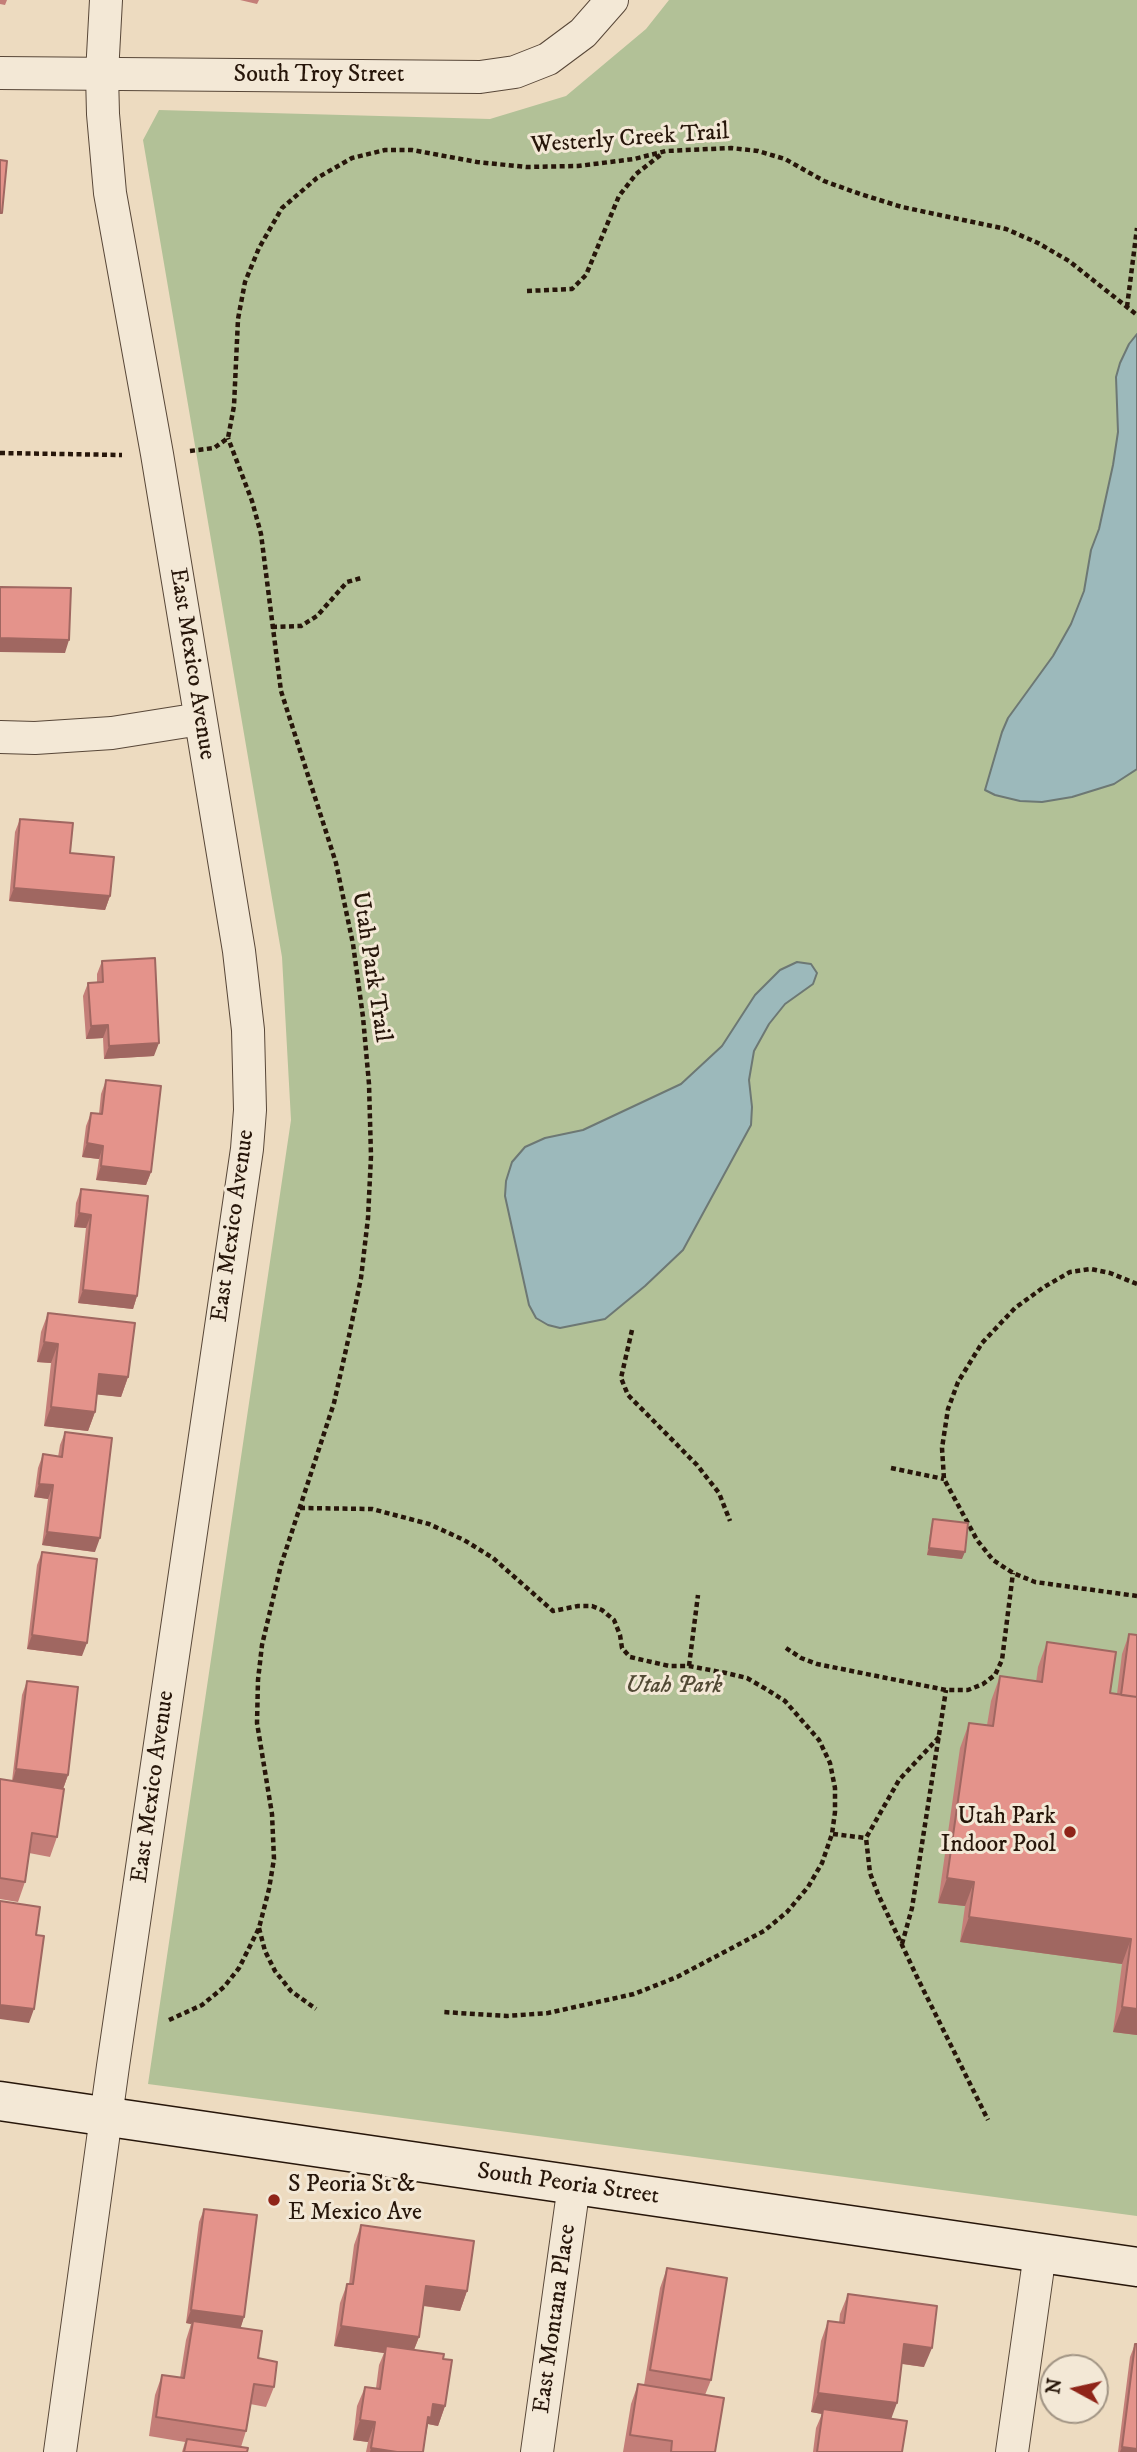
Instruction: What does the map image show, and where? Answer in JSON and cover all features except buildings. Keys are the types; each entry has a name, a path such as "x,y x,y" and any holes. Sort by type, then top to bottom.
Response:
{"main road":[{"name":"South Peoria Street","path":"0,2101 1137,2267"}],"street":[{"name":"East Mexico Avenue","path":"60,2452 249,1123 248,1030 239,951 157,454 110,193 102,74 106,0"},
{"name":"South Troy Street","path":"0,73 480,77 515,72 548,59 583,33 612,0"},
{"path":"0,737 35,738 112,733 200,719"},
{"name":"East Montana Place","path":"537,2452 574,2185"},
{"path":"1013,2452 1040,2253"}],"path":[{"name":"Westerly Creek Trail","path":"228,438 234,407 238,319 245,282 259,248 282,208 317,178 352,158 385,150 412,150 477,163 526,167 578,166 634,159 666,151 731,148 758,151 785,159 824,181 860,194 902,207 1006,229 1069,261 1137,315"},
{"path":"527,291 572,289 586,275 607,219 619,196 636,174 666,151"},
{"path":"1127,308 1137,228"},
{"path":"0,453 157,454 214,448 228,438"},
{"name":"Utah Park Trail","path":"169,2020 202,2005 224,1987 244,1959 259,1928 269,1889 274,1859 272,1814 257,1723 262,1645 272,1599 334,1403 361,1278 371,1156 369,1084 353,944 336,863 281,691 261,534 252,501 228,438"},
{"path":"272,627 302,626 317,615 347,582 361,578"},
{"path":"1137,1284 1091,1269 1070,1272 1015,1308 982,1343 958,1382 948,1409 942,1448 944,1479 977,1540 993,1560 1013,1573 1035,1582 1137,1596"},
{"path":"632,1330 621,1378 628,1395 697,1465 719,1493 730,1521"},
{"path":"891,1468 944,1479"},
{"path":"300,1508 372,1508 429,1524 464,1540 493,1558 553,1611 578,1606 592,1606 602,1610 614,1620 621,1635 622,1648 630,1657 747,1678 785,1701 819,1740 830,1763 835,1788 832,1834 815,1875 788,1912 764,1931 677,1977 634,1994 548,2013 507,2016 443,2012"},
{"path":"786,1648 817,1664 946,1690 968,1690 995,1675 1002,1660 1013,1573"},
{"path":"689,1666 698,1595"},
{"path":"902,1944 912,1908 946,1690"},
{"path":"939,1737 899,1780 866,1838 870,1872 878,1894 988,2120"},
{"path":"832,1834 866,1838"},
{"path":"259,1928 265,1951 275,1971 291,1991 316,2009"}],"green space":[{"name":"Utah Park","path":"669,0 1137,0 1137,2216 148,2084 291,1120 282,957 143,140 159,110 490,119 566,96 646,29"}],"water":[{"path":"1137,334 1137,769 1114,784 1072,797 1042,802 1020,801 995,795 985,790 1008,718 1053,656 1071,624 1084,591 1118,432 1116,377 1129,344"},
{"path":"797,962 811,964 817,973 813,984 785,1004 769,1024 754,1051 749,1080 751,1125 683,1250 605,1319 560,1328 536,1318 529,1305 505,1196 512,1162 525,1147 545,1138 583,1130 681,1084 722,1046 755,995 780,970"}],"place":[{"name":"Utah Park Indoor Pool","path":"1070,1832"},
{"name":"S Peoria St & E Mexico Ave","path":"274,2200"}]}
